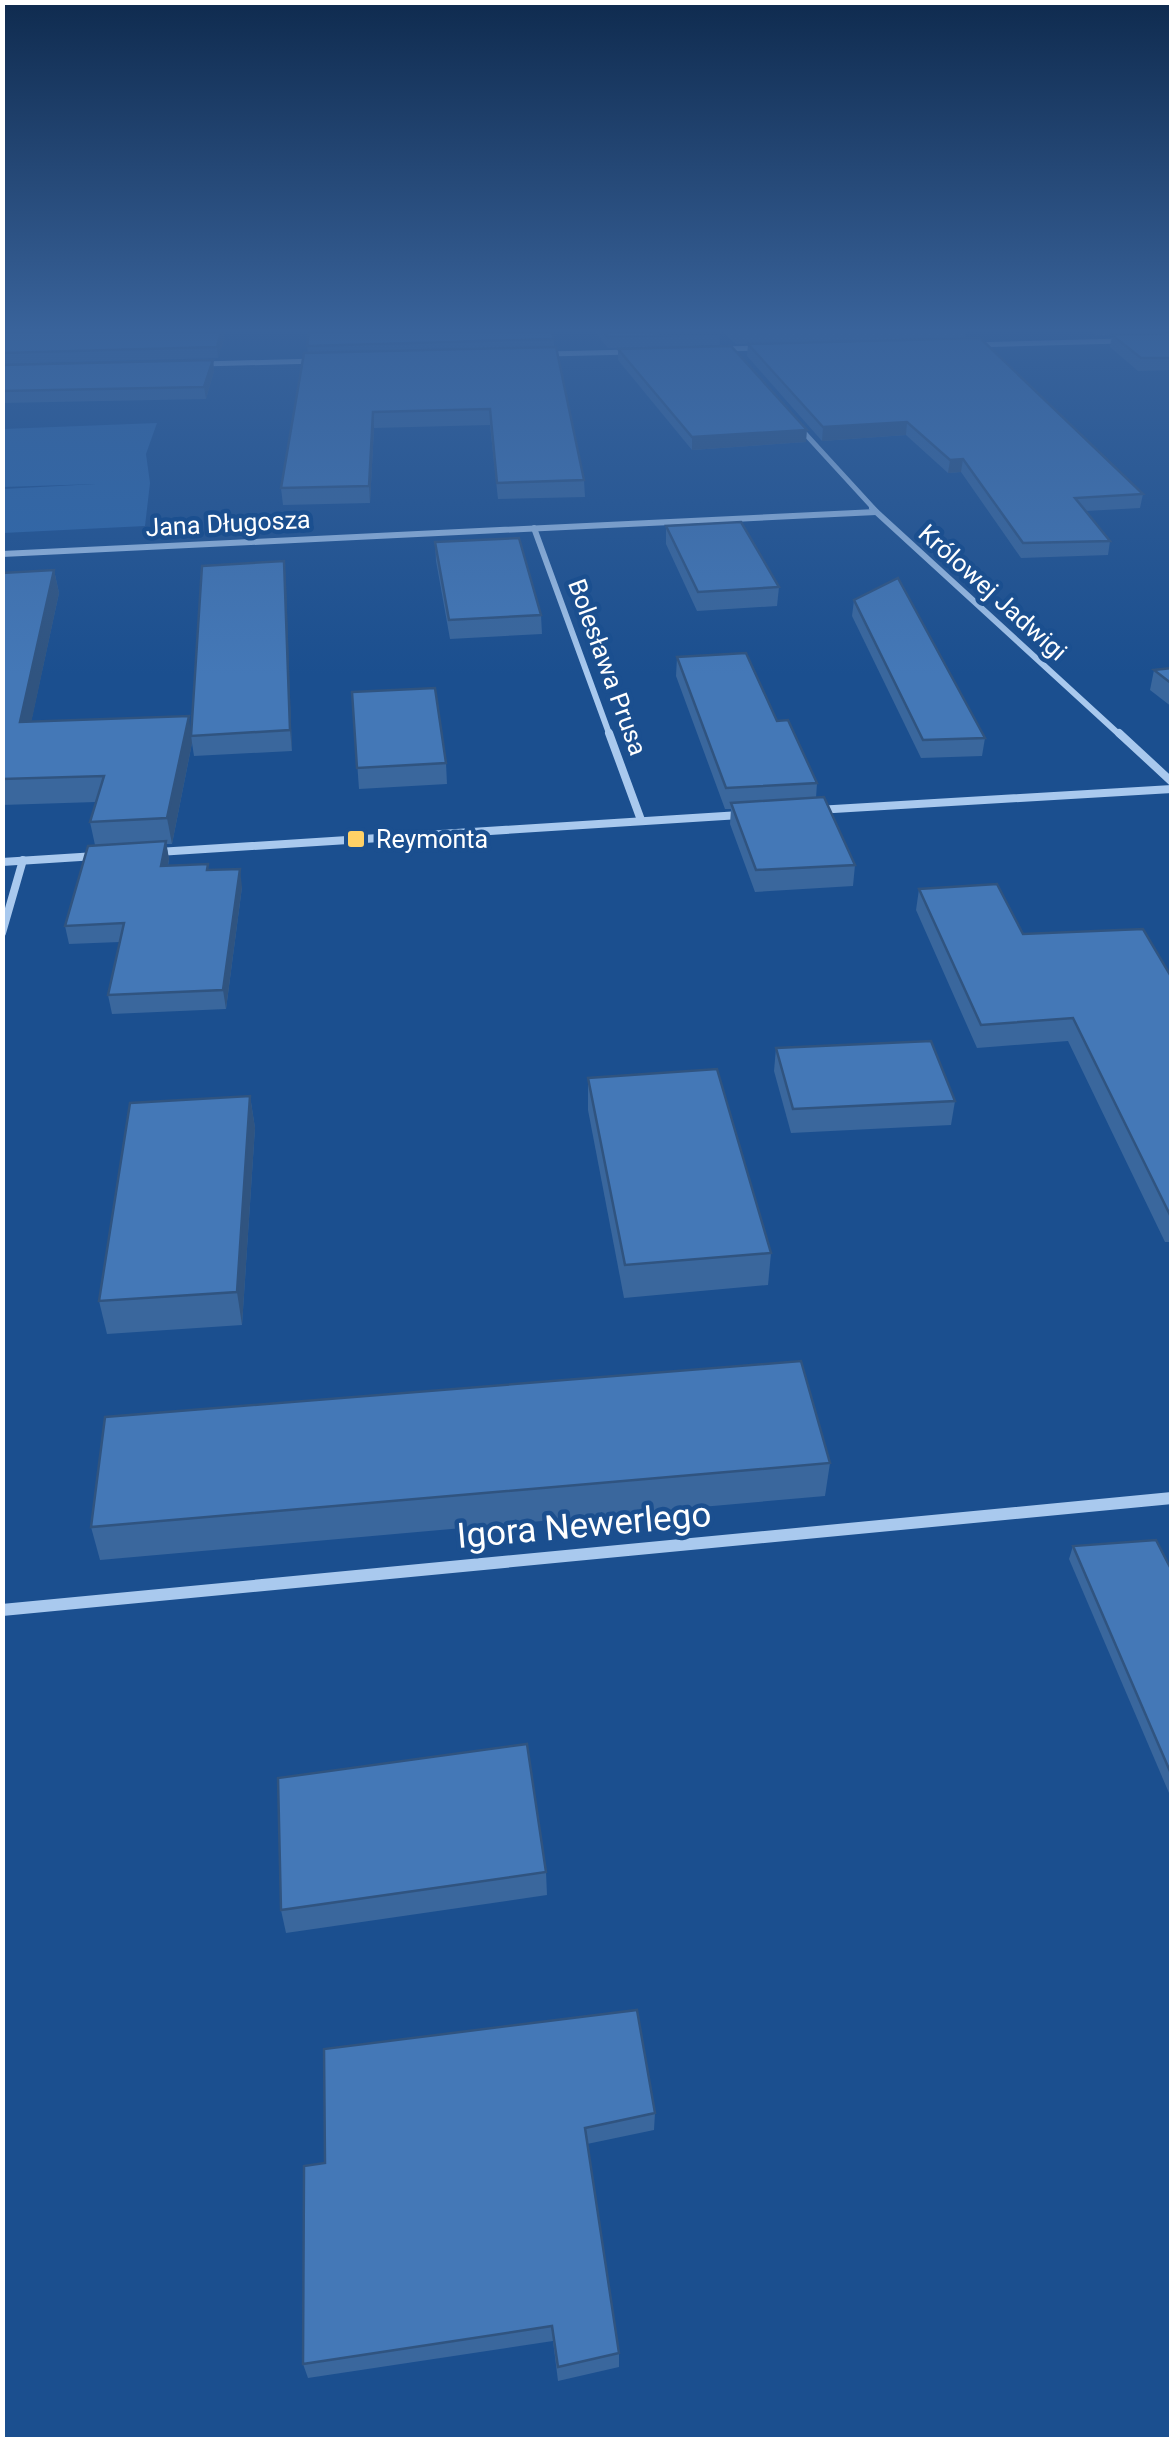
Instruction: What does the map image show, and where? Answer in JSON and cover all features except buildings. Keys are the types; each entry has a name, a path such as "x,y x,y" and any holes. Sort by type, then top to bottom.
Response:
{"street":[{"name":"Królowej Jadwigi","path":"817,446 876,512 1172,785"},
{"name":"Jana Długosza","path":"2,554 876,512"},
{"name":"Bolesława Prusa","path":"534,528 642,820"},
{"path":"806,811 1172,785"},
{"path":"140,853 747,814"},
{"path":"2,862 101,855"},
{"path":"2,933 23,860"},
{"name":"Igora Newerlego","path":"2,1610 1172,1498"}],"shaded area":[{"path":"3,446 149,446 145,526 3,533 3,489 96,484 3,487"}],"place":[{"name":"Reymonta","path":"356,839"}]}
